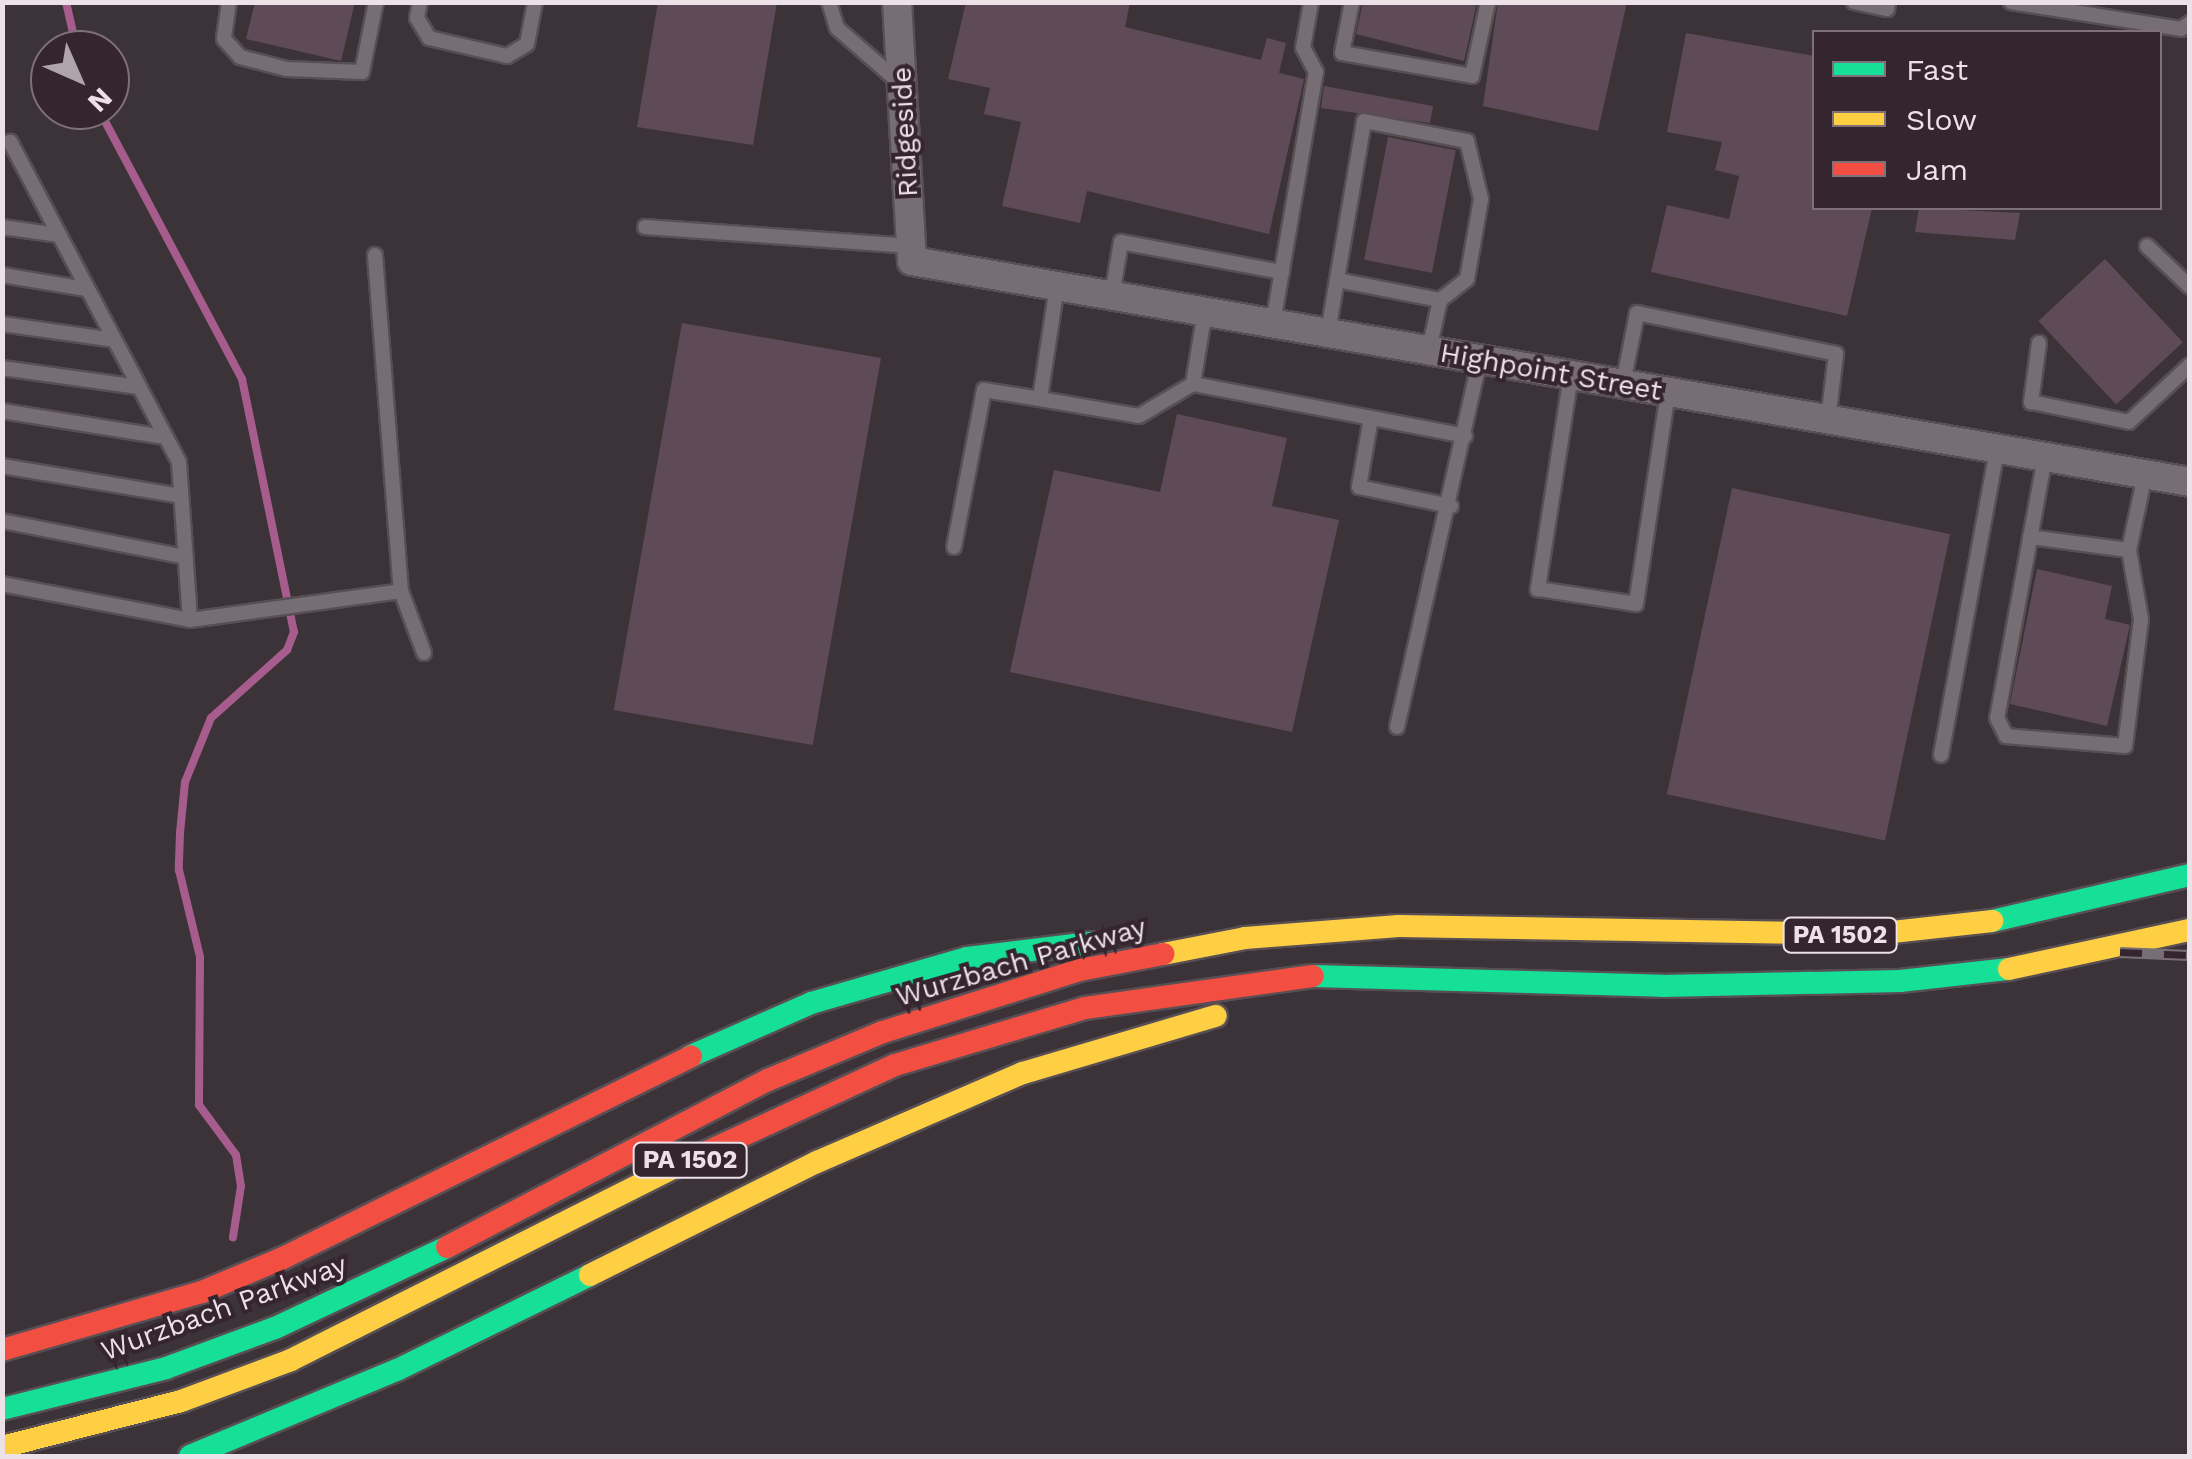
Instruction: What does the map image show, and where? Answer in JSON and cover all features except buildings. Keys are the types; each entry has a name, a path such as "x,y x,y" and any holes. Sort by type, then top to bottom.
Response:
{"highway":[{"name":"Wurzbach Parkway","path":"2,1410 166,1368 276,1328 372,1286 768,1080 882,1032 1080,970 1245,938 1484,924 1874,934 1988,922 2190,875"},
{"name":"PA 1502","path":"2,1447 181,1401 291,1360 786,1110 895,1065 1124,1001 1254,981 1406,976 1662,986 1900,981 2008,969 2190,930"},
{"path":"2,1350 230,1280 604,1094 860,987 967,958 1045,948 1245,938"},
{"path":"190,1456 382,1378 817,1162 1023,1073 1174,1025 1406,976"}],"street":[{"name":"Ridgeside","path":"897,2 912,254"},
{"name":"Highpoint Street","path":"912,254 1057,286 2190,482"}],"lane":[{"path":"229,2 224,39 240,57 287,69 362,72 376,2"},
{"path":"420,2 417,18 429,38 508,56 527,44 535,2"},
{"path":"829,2 836,28 902,84"},
{"path":"1273,323 1316,72 1303,48 1312,2"},
{"path":"1352,2 1342,53 1472,76 1488,2"},
{"path":"1854,2 1888,2"},
{"path":"2011,2 2181,29 2190,23"},
{"path":"1328,332 1364,121 1467,142 1481,199 1467,279 1440,300 1428,350"},
{"path":"10,142 179,462 190,620"},
{"path":"644,226 912,254"},
{"path":"2,227 59,235"},
{"path":"1112,295 1121,242 1282,272"},
{"path":"2147,246 2190,287"},
{"path":"374,255 401,591 424,653"},
{"path":"2,275 87,289"},
{"path":"1337,280 1440,300"},
{"path":"1040,399 1057,286"},
{"path":"1193,384 1205,311"},
{"path":"1623,384 1637,313 1836,354 1828,420"},
{"path":"2,324 114,340"},
{"path":"2039,342 2031,402 2129,422 2190,365"},
{"path":"1397,727 1426,576 1451,506 1480,360"},
{"path":"2,368 139,386"},
{"path":"1571,376 1538,588 1636,604 1668,392"},
{"path":"954,547 984,390 1139,416 1193,384 1465,436"},
{"path":"2,412 165,437"},
{"path":"1371,418 1359,486 1451,506"},
{"path":"1941,755 1998,449"},
{"path":"2046,457 1997,730 2117,750 2125,746 2142,619 2129,550 2145,474"},
{"path":"2,466 181,496"},
{"path":"2,520 185,557"},
{"path":"2030,537 2129,550"},
{"path":"2,584 190,620 401,591"}],"waterway":[{"path":"66,2 72,30"},
{"path":"110,130 242,379 294,632 287,650 211,718 185,782 179,870 200,957 199,1105 236,1155 241,1186 233,1237"}],"railway":[{"path":"2120,952 2190,955"}],"traffic: fast":[{"path":"1992,921 2190,875"},
{"path":"691,1056 811,1003 967,958 1090,943"},
{"path":"1313,976 1662,986 1900,981 2009,969"},
{"path":"2,1409 166,1368 275,1328 447,1247"},
{"path":"190,1456 397,1370 590,1275"}],"traffic: slow":[{"path":"1163,954 1245,938 1399,926 1874,934 1992,921"},
{"path":"2009,969 2190,930"},
{"path":"590,1275 817,1162 1023,1073 1216,1016"},
{"path":"2,1447 181,1401 291,1360 683,1163"}],"traffic: jam":[{"path":"447,1247 768,1080 883,1032 1080,970 1163,954"},
{"path":"683,1163 895,1065 1085,1008 1313,976"},
{"path":"2,1350 202,1292 283,1258 691,1056"}]}
